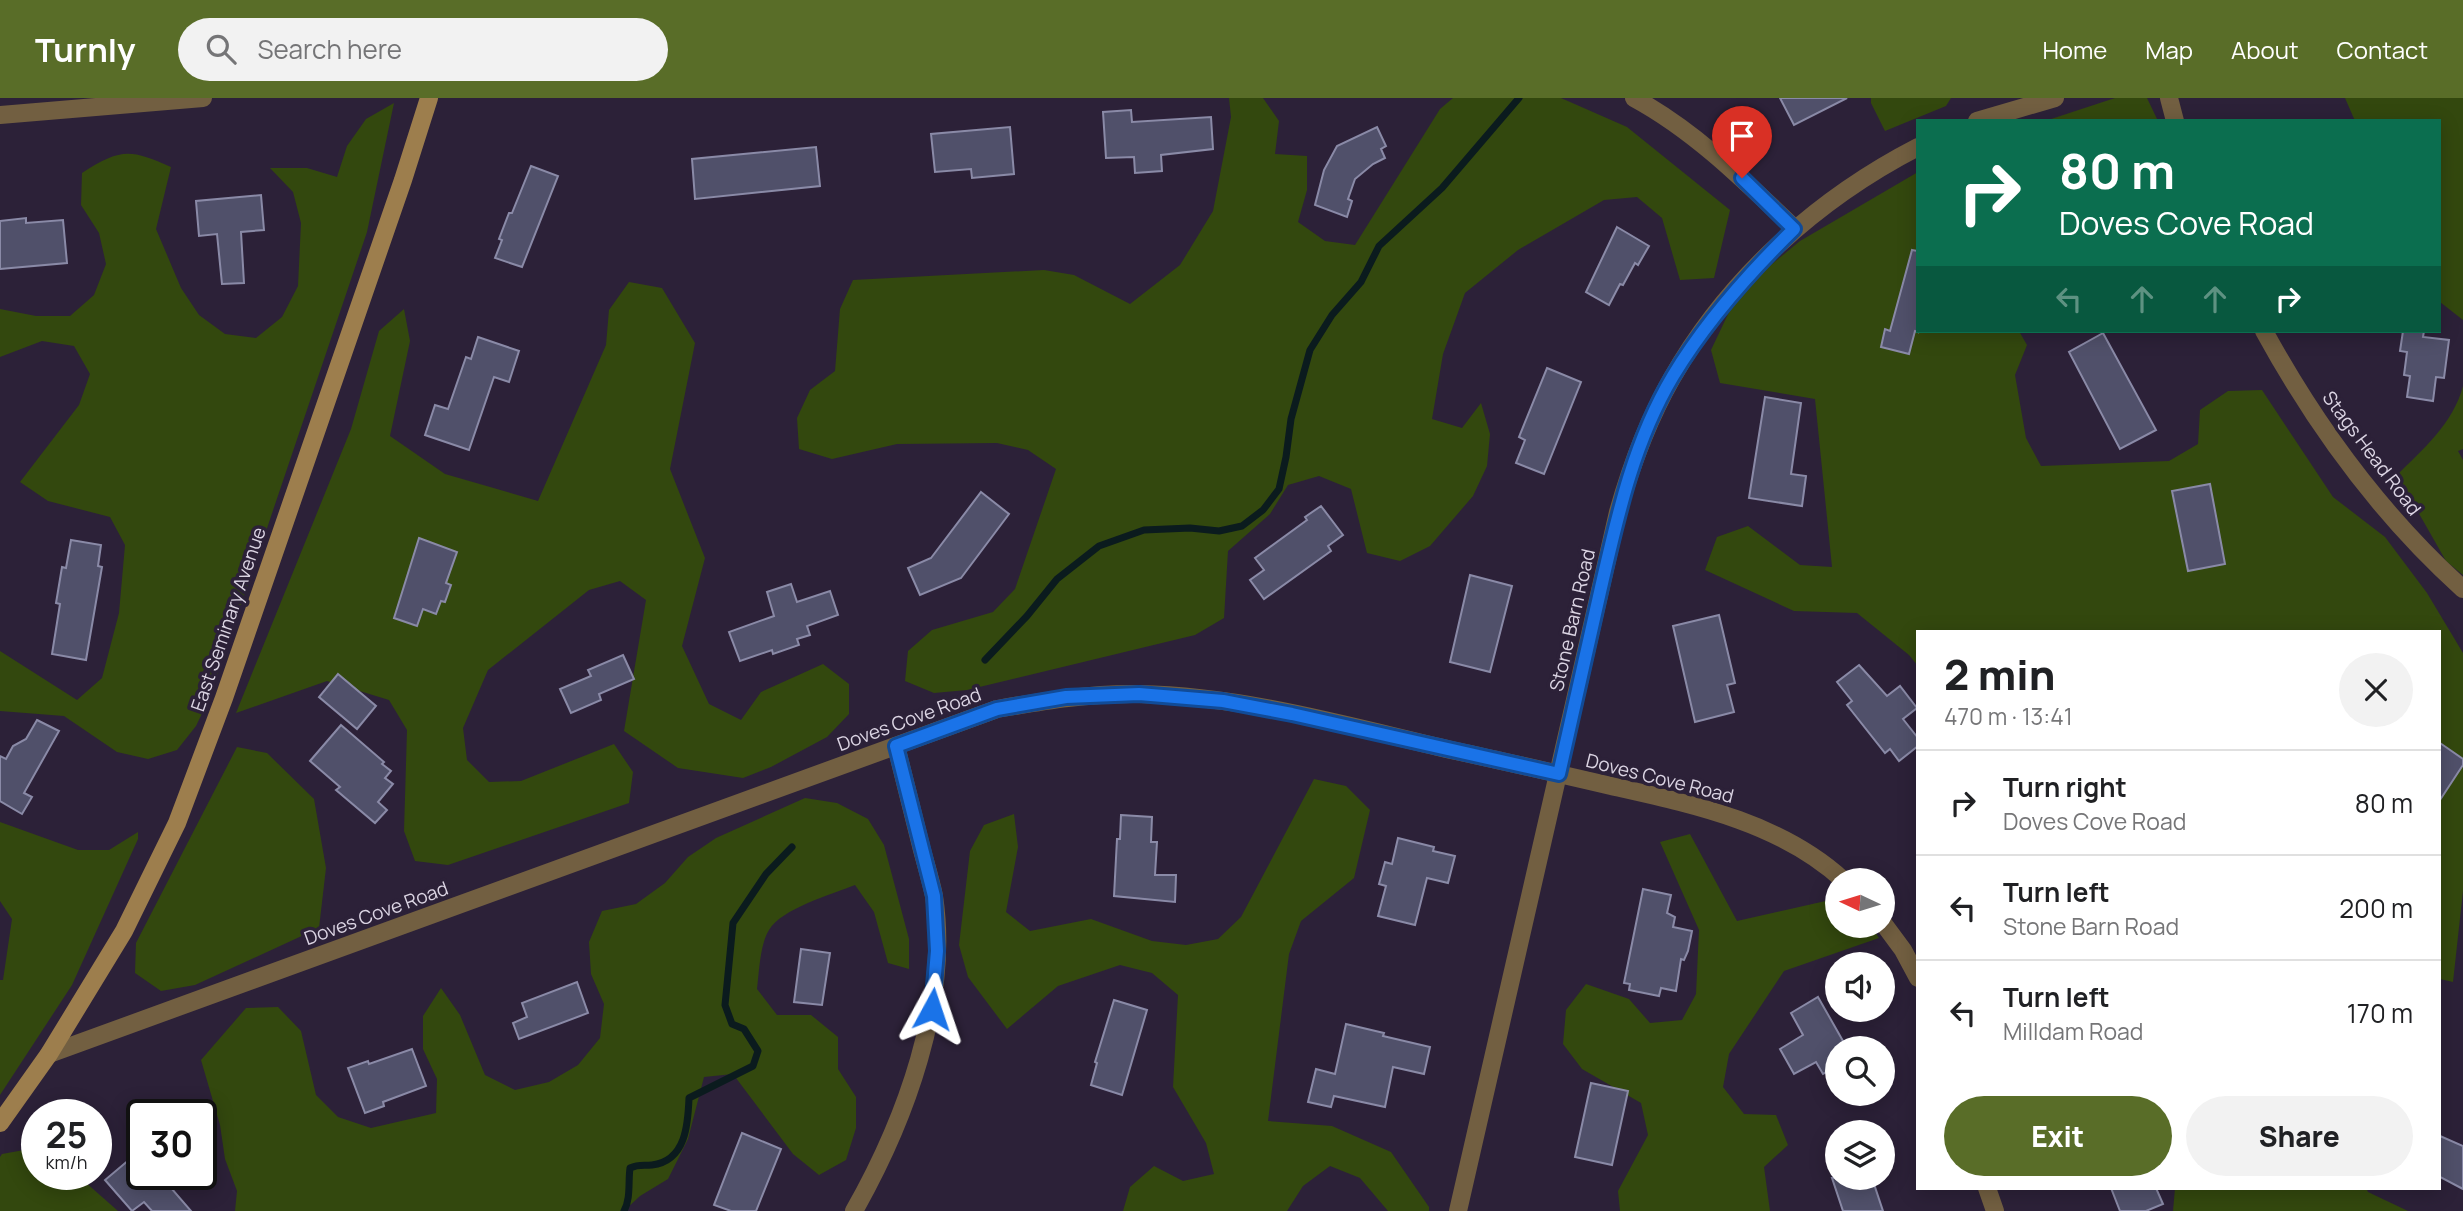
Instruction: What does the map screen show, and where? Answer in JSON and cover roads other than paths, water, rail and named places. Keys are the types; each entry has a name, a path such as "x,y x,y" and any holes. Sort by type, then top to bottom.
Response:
{"street":[{"path":"0,115 203,98"},
{"name":"East Seminary Avenue","path":"0,1123 50,1054 124,931 177,823 228,685 429,98"},
{"path":"1634,98 1657,111 1724,162 1794,229"},
{"path":"1985,119 2055,98"},
{"path":"2169,98 2174,119"},
{"name":"Stone Barn Road","path":"1458,1211 1618,512 1654,413 1672,378 1716,314 1742,282 1794,229 1833,200 1916,148"},
{"name":"Stags Head Road","path":"2265,333 2302,395 2362,480 2391,516 2463,589"},
{"name":"Doves Cove Road","path":"50,1054 997,709 1066,697 1139,694 1223,701 1559,774 1681,802 1746,822 1795,845 1827,868"},
{"path":"854,1211 890,1137 917,1068 933,997 937,951 934,896 896,746"},
{"path":"1894,938 1916,974"},
{"path":"1988,1190 1995,1211"}],"waterway":[{"path":"985,660 1027,616 1057,579 1099,546 1144,530 1190,528 1219,531 1242,526 1263,510 1279,489 1291,419 1310,350 1332,315 1361,282 1379,246 1442,188 1519,98"},
{"path":"624,1211 630,1168 663,1162 678,1149 686,1130 689,1098 753,1066 758,1051 744,1029 732,1024 725,1005 733,923 766,874 792,847"}]}
